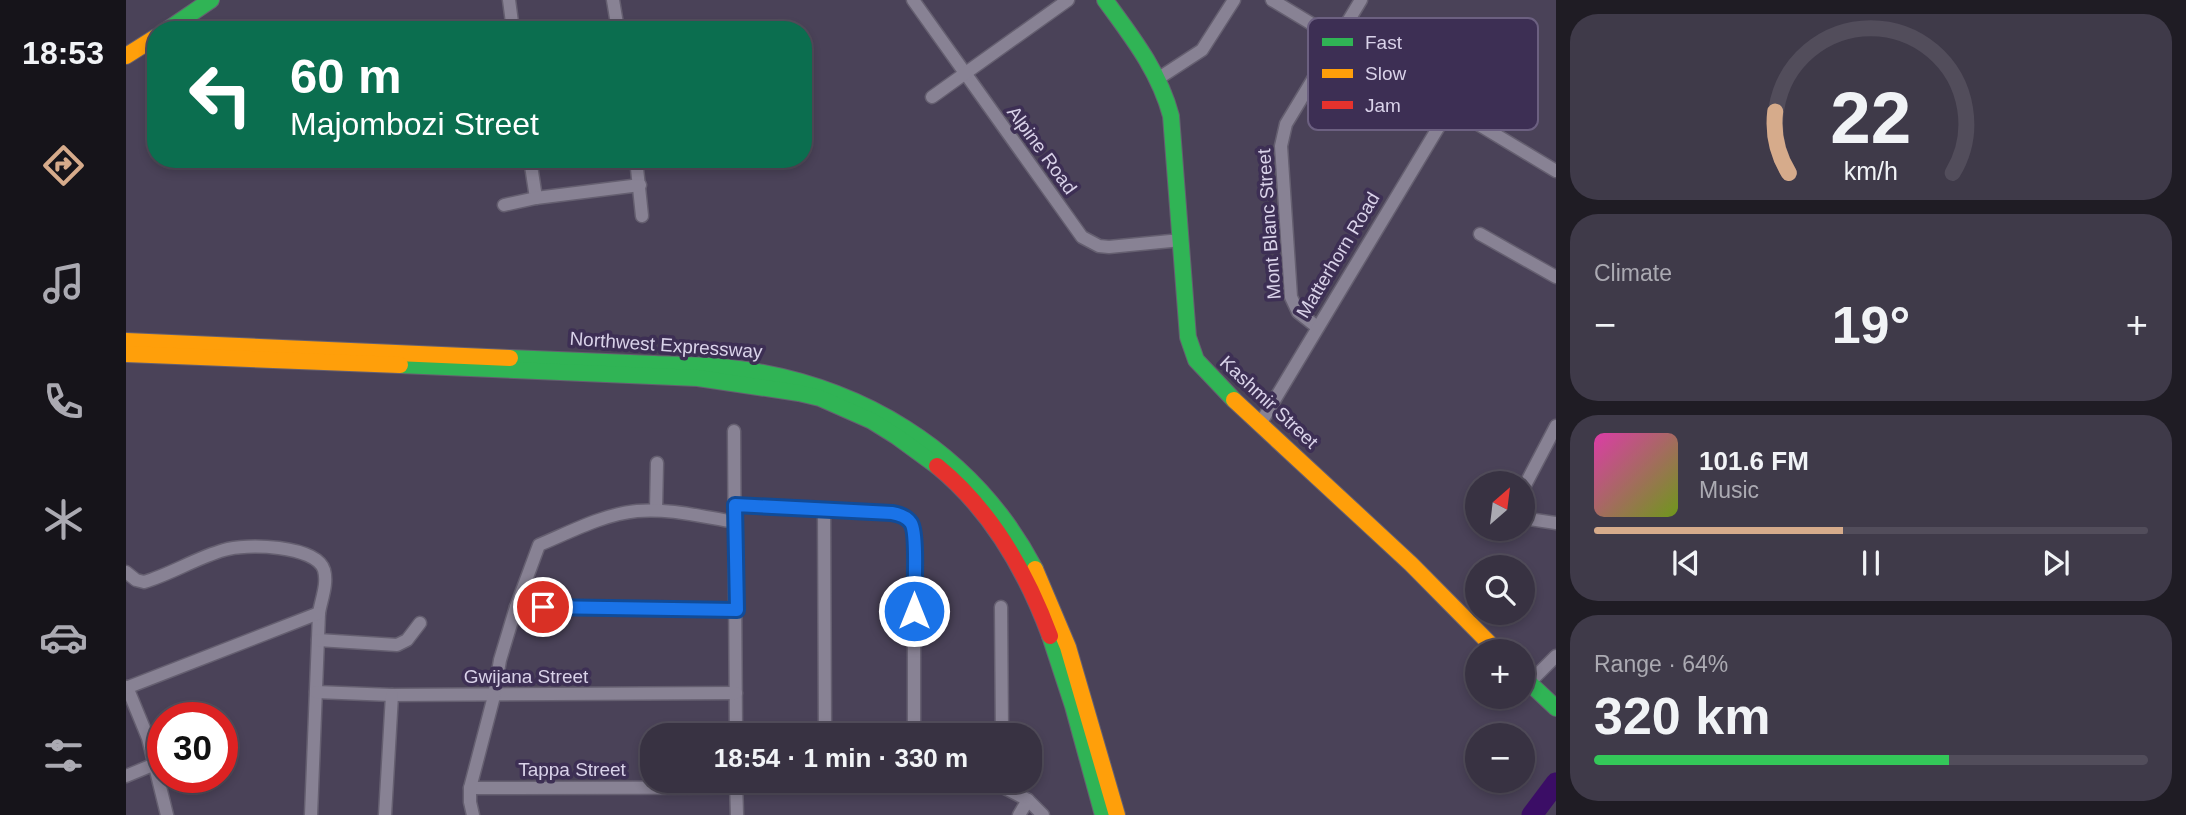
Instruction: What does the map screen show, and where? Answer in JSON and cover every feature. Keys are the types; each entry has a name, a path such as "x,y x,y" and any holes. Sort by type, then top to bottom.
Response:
{"main road":[{"path":"180,21 211,0"},
{"name":"Kashmir Street","path":"1105,0 1159,78 1168,102 1188,337 1196,360 1220,387 1411,564 1485,639"},
{"path":"126,56 147,43"},
{"name":"Northwest Expressway","path":"126,341 723,367 761,372 821,386 871,407 912,430 951,460 984,494 1028,556 1064,637 1117,815"},
{"name":"Northwest Expressway","path":"126,354 713,378 817,397 866,417 904,439 944,472 976,504 1018,564 1060,668 1104,815"},
{"path":"1535,688 1556,708"}],"street":[{"path":"509,0 512,21"},
{"path":"613,0 616,21"},
{"name":"Alpine Road","path":"913,0 1082,237 1099,246 1109,247 1181,240"},
{"path":"932,97 1068,0"},
{"path":"1159,78 1202,50 1234,0"},
{"path":"1272,0 1308,22"},
{"name":"Mont Blanc Street","path":"1350,18 1361,0"},
{"name":"Mont Blanc Street","path":"1308,87 1286,124 1281,146 1291,297 1298,312 1317,327"},
{"name":"Matterhorn Road","path":"1260,424 1437,130"},
{"path":"1487,130 1556,171"},
{"path":"531,168 536,198"},
{"path":"637,168 642,216"},
{"path":"504,205 536,198 640,186"},
{"path":"1480,234 1556,277"},
{"path":"1532,471 1556,426"},
{"path":"734,431 736,723"},
{"path":"656,510 657,463"},
{"path":"735,505 892,513 911,522 914,537 914,723"},
{"path":"824,509 825,723"},
{"path":"473,815 470,788 494,696 500,660 539,545 608,517 635,511 656,510 735,522"},
{"path":"1535,520 1556,523"},
{"path":"126,572 136,580 144,582 228,548 304,552 320,563 325,583 318,613 311,815"},
{"path":"516,607 737,610"},
{"path":"1001,607 1002,723"},
{"path":"147,736 127,687 318,613"},
{"path":"318,640 397,645 407,640 419,623"},
{"path":"1535,673 1556,656"},
{"name":"Gwijana Street","path":"316,692 494,696 736,694"},
{"path":"385,815 392,695"},
{"path":"126,776 147,767"},
{"name":"Tappa Street","path":"470,788 640,786"},
{"path":"162,793 167,815"},
{"path":"736,793 737,815"},
{"name":"Tappa Street","path":"1017,793 1043,815"},
{"path":"1019,815 1028,800"}],"waterway":[{"path":"1532,815 1556,783"}],"traffic: fast":[{"path":"180,21 211,0"},
{"path":"1105,0 1144,55 1166,100 1171,116 1188,337 1196,360 1234,400"},
{"path":"510,358 723,367 772,375 819,388 864,405 905,428 944,456 978,489 1009,526 1035,569"},
{"path":"400,365 698,378 799,393 820,398 872,421 937,466"},
{"path":"1050,636 1073,706 1103,815"},
{"path":"1535,688 1556,708"}],"traffic: slow":[{"path":"126,56 147,43"},
{"path":"126,341 510,358"},
{"path":"126,354 400,365"},
{"path":"1234,400 1411,564 1485,639"},
{"path":"1035,569 1068,647 1117,815"}],"traffic: jam":[{"path":"937,466 974,502 1005,543 1030,588 1050,636"}],"route":[{"path":"543,607 737,610 735,505 892,513 905,517 911,522 914,537 914,611"}]}
